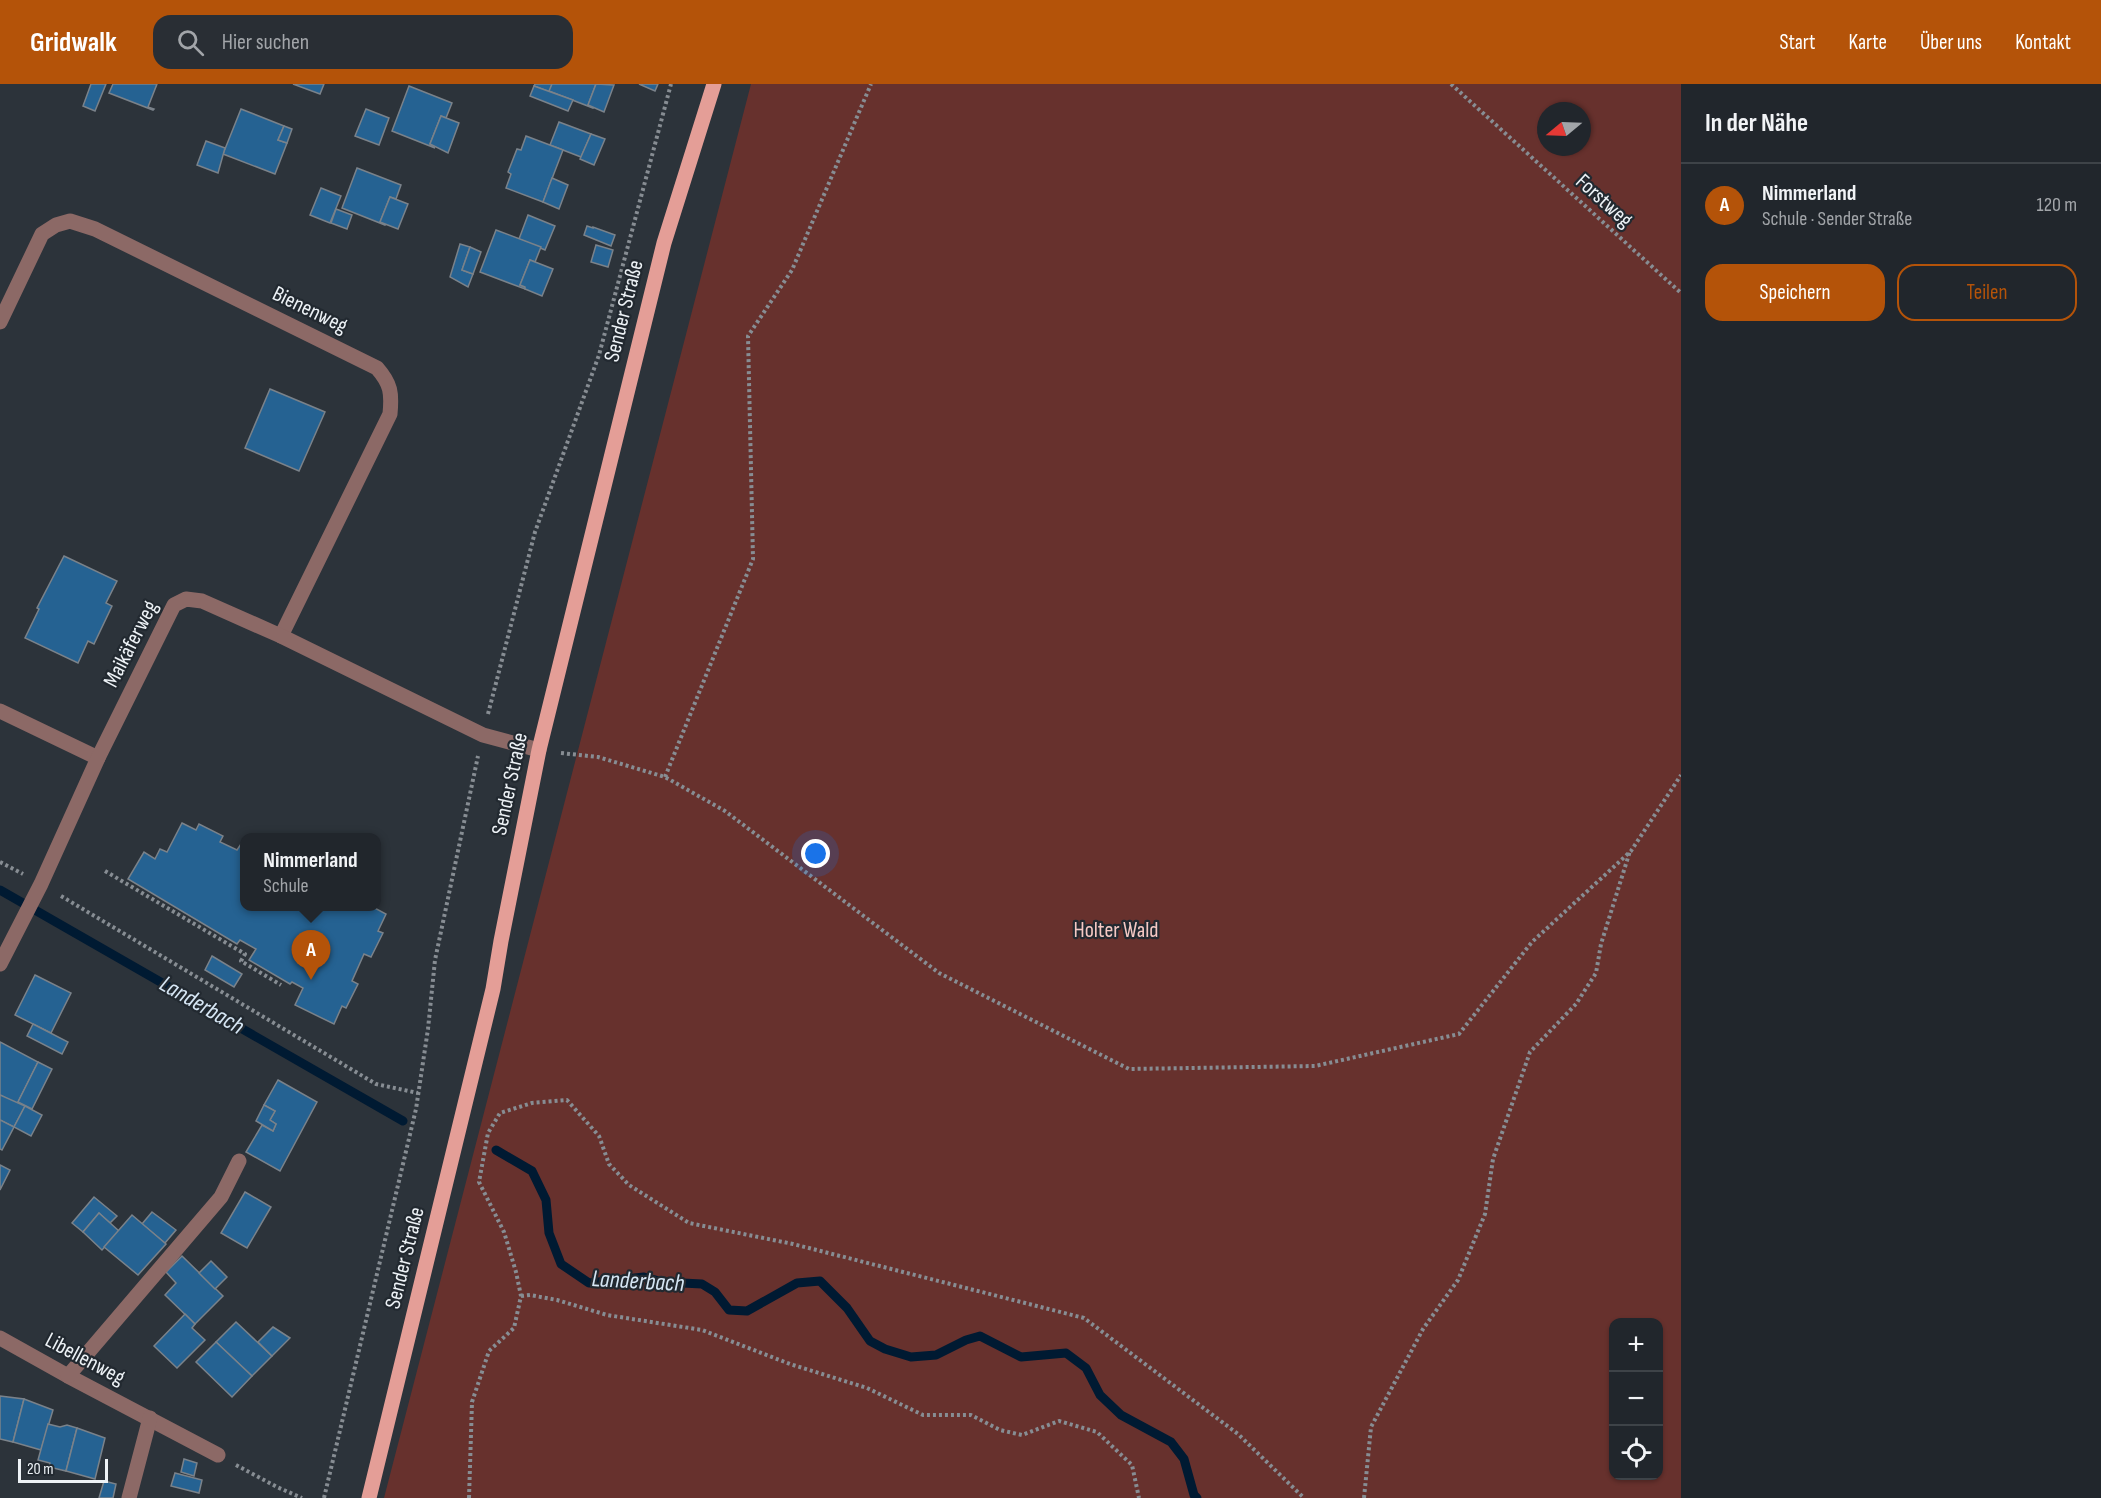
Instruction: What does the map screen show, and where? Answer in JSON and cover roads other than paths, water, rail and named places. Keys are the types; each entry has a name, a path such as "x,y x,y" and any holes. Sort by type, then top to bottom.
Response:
{"main road":[{"name":"Sender Straße","path":"369,1498 493,989 539,750 664,243 714,84"}],"street":[{"name":"Bienenweg","path":"0,322 42,234 56,225 70,221 95,229 377,368 386,378 392,394 390,414 281,636"},
{"name":"Maikäferweg","path":"0,964 174,605 186,599 202,601 281,636 483,735 539,750"},
{"path":"0,711 98,758"},
{"path":"68,1376 221,1197 239,1161"},
{"name":"Libellenweg","path":"0,1338 218,1455"},
{"path":"129,1498 150,1418"}],"waterway":[{"name":"Landerbach","path":"0,890 403,1121"},
{"name":"Landerbach","path":"496,1150 532,1171 546,1200 549,1233 561,1264 589,1283 644,1277 663,1282 702,1284 715,1292 729,1310 747,1311 797,1283 820,1281 847,1308 870,1341 885,1349 911,1357 936,1355 966,1340 980,1336 1021,1357 1066,1353 1086,1368 1100,1395 1121,1415 1171,1442 1184,1459 1194,1495 1197,1498"}],"place":[{"name":"Nimmerland","path":"311,980"}],"park label":[{"name":"Holter Wald","path":"1116,930"}]}
